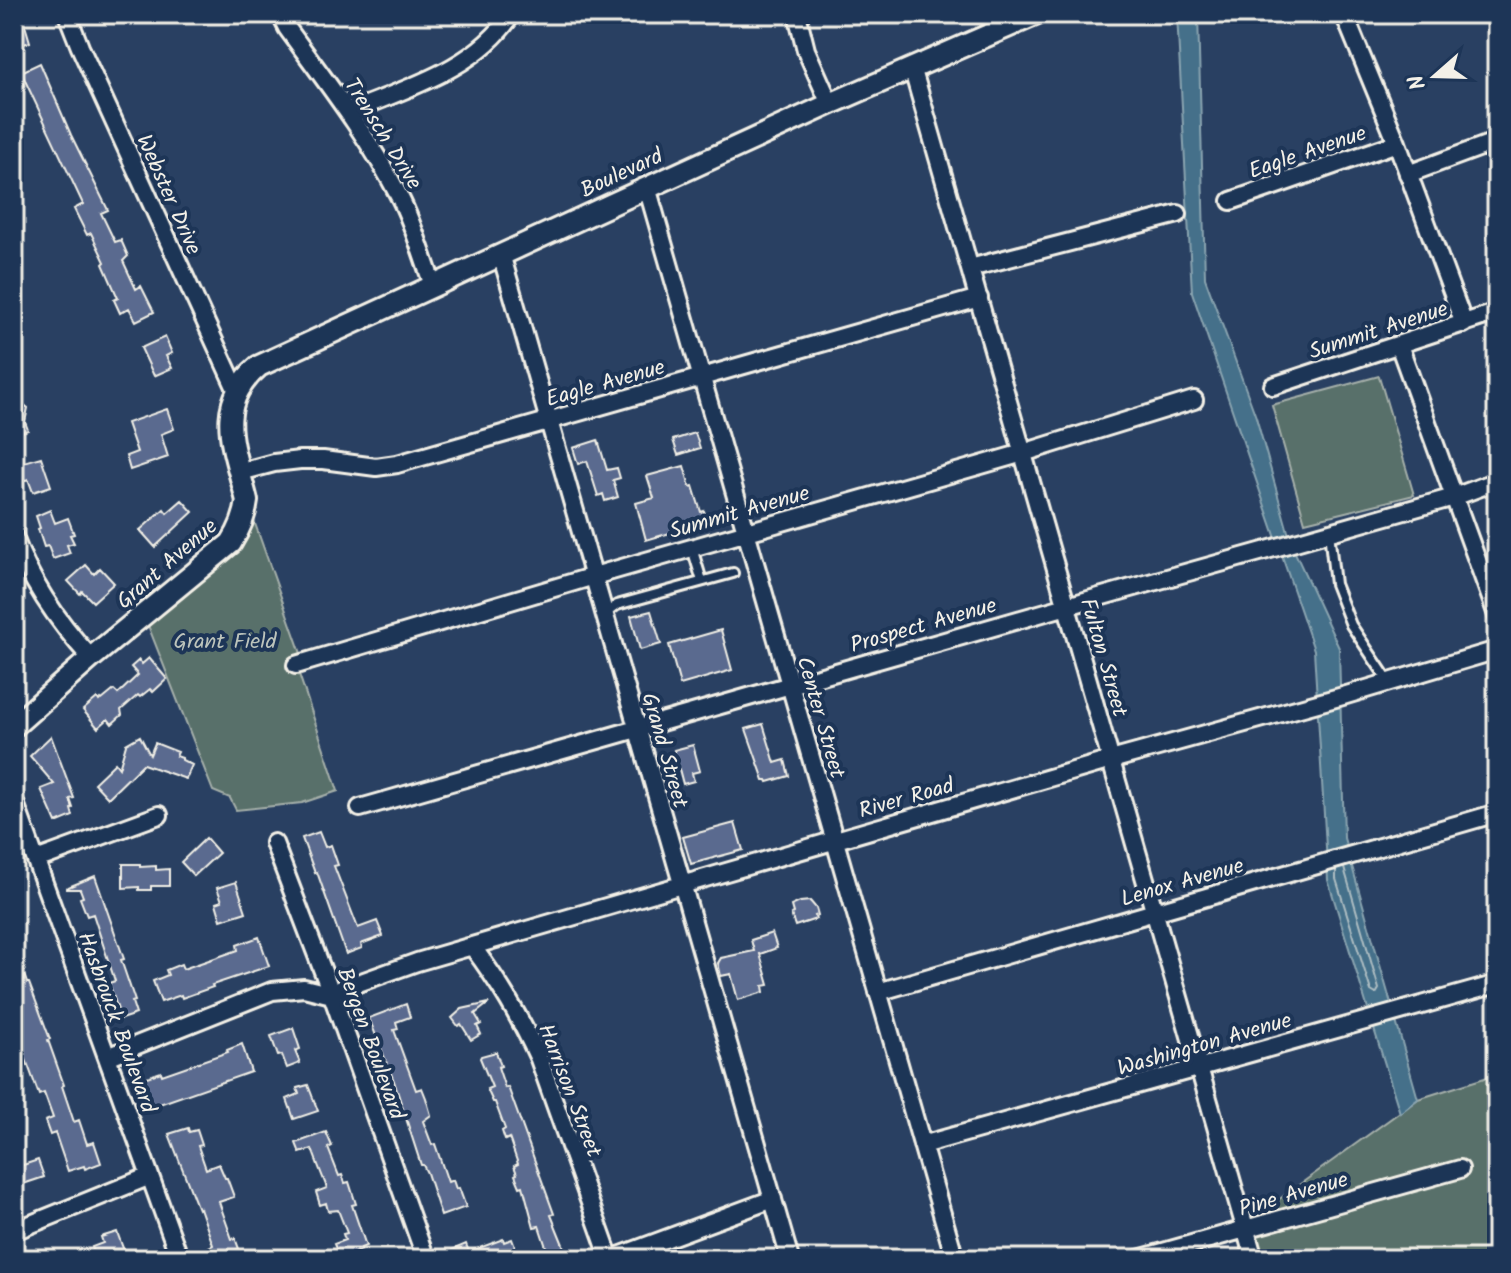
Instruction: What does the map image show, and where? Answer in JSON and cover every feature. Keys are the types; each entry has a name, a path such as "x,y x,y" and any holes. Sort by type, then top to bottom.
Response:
{"street":[{"name":"Webster Drive","path":"67,14 237,391"},
{"name":"Trensch Drive","path":"280,14 373,149 402,201 433,285"},
{"path":"349,112 461,63 494,37 512,14"},
{"path":"797,14 806,50 830,104"},
{"name":"Boulevard","path":"237,391 246,377 259,366 830,104 1037,14"},
{"path":"1344,14 1397,143 1464,324"},
{"name":"Fulton Street","path":"912,67 1254,1259"},
{"path":"1408,174 1497,141"},
{"name":"Eagle Avenue","path":"1231,201 1397,143"},
{"name":"Center Street","path":"647,187 955,1259"},
{"path":"970,268 1178,214"},
{"name":"Grand Street","path":"501,254 790,1259"},
{"name":"Eagle Avenue","path":"240,472 300,460 376,467 397,464 979,298"},
{"name":"Summit Avenue","path":"1273,386 1497,312"},
{"path":"1399,345 1497,615"},
{"name":"Grant Avenue","path":"14,726 231,543 240,529 247,501 229,427 237,391"},
{"name":"Summit Avenue","path":"296,665 1023,453 1194,400"},
{"name":"Prospect Avenue","path":"360,808 1454,497 1497,481"},
{"path":"14,537 48,606 91,658"},
{"name":"River Road","path":"332,995 417,962 1497,650"},
{"name":"Hasbrouck Boulevard","path":"14,800 180,1259"},
{"name":"Lenox Avenue","path":"878,992 1497,813"},
{"path":"36,860 159,815"},
{"name":"Bergen Boulevard","path":"274,843 426,1259"},
{"name":"Harrison Street","path":"472,946 504,990 534,1048 610,1259"},
{"name":"Washington Avenue","path":"922,1145 1497,984"},
{"path":"107,1057 272,991 304,988 332,995"},
{"name":"Pine Avenue","path":"1138,1259 1460,1169"},
{"path":"14,1231 150,1176"},
{"path":"610,1259 773,1199"}],"lane":[{"path":"1329,532 1335,584 1351,625 1390,682"},
{"path":"692,548 702,581"},
{"path":"604,614 617,605 733,573"}],"green space":[{"path":"1379,376 1414,495 1305,522 1272,405"},
{"name":"Grant Field","path":"247,501 304,662 296,665 338,791 302,803 236,810 230,798 213,791 144,615 220,554"},
{"path":"1497,1074 1497,1259 1247,1259 1238,1229 1418,1099"}],"water":[{"path":"1177,14 1198,14 1205,278 1256,417 1292,546 1339,648 1344,838 1418,1099 1400,1113 1328,880 1314,650 1192,292"}],"building":[{"path":"24,22 30,42 14,47 14,25"},
{"path":"40,63 108,210 101,213 115,242 121,240 128,256 123,261 136,289 141,286 154,312 136,321 129,308 120,313 114,300 118,298 103,264 105,262 91,233 87,235 74,209 83,204 21,72"},
{"path":"165,337 172,353 166,356 172,368 154,376 141,348"},
{"path":"14,397 28,408 25,422 28,430 14,435"},
{"path":"167,409 174,429 161,434 168,457 130,470 126,456 137,452 127,423"},
{"path":"695,433 700,448 678,455 673,440"},
{"path":"598,440 607,470 617,468 620,478 613,480 618,497 605,501 603,494 598,496 587,461 578,464 573,448"},
{"path":"41,457 51,486 33,492 28,479 23,481 17,464"},
{"path":"684,466 690,487 693,486 701,512 704,511 708,522 646,540 636,503 654,498 647,476"},
{"path":"182,500 193,512 155,547 140,530 164,509 167,513"},
{"path":"50,510 55,523 68,518 74,534 70,535 74,543 67,545 70,553 53,559 48,546 44,547 36,516"},
{"path":"86,565 94,574 100,568 114,583 93,602 68,581"},
{"path":"651,611 661,644 640,650 631,616"},
{"path":"721,630 732,670 680,685 669,645"},
{"path":"149,658 167,679 153,692 150,689 140,697 138,695 121,710 122,715 112,724 108,719 98,728 83,710 97,698 102,700 114,690 118,694 138,675 131,667 139,660 142,664"},
{"path":"763,724 775,763 785,760 789,776 768,782 764,780 746,729"},
{"path":"51,736 74,798 70,799 73,816 56,823 41,789 54,784 30,756"},
{"path":"140,736 150,755 155,743 178,752 176,756 192,765 186,779 143,764 108,798 94,783 115,763 119,768 126,744"},
{"path":"693,745 700,771 692,773 694,781 683,784 674,750"},
{"path":"735,823 743,850 691,864 683,837"},
{"path":"319,832 325,847 331,845 338,865 334,866 358,928 377,921 383,936 361,944 362,948 346,954 302,838"},
{"path":"206,838 219,853 194,876 181,862"},
{"path":"123,864 169,869 169,886 151,886 151,890 123,888"},
{"path":"95,876 135,1001 132,1002 136,1014 121,1019 109,983 115,981 93,914 87,916 80,889 66,889"},
{"path":"236,882 246,912 221,920 216,903 222,901 217,888"},
{"path":"810,901 816,908 816,919 795,926 791,906"},
{"path":"772,933 777,948 760,954 769,985 763,986 764,992 738,1000 731,974 721,976 718,963 721,958 754,951 751,940"},
{"path":"259,937 269,966 182,998 181,995 161,1002 153,981 168,975 166,970 181,964 183,969 238,950 237,945"},
{"path":"14,952 50,1039 74,1122 79,1120 87,1144 94,1142 101,1163 85,1169 84,1166 68,1171 55,1133 50,1135 45,1121 53,1118 44,1093 39,1095 14,1027"},
{"path":"489,1003 475,1014 481,1024 477,1026 481,1034 471,1040 461,1024 458,1026 452,1018 462,1009"},
{"path":"406,1004 410,1017 396,1022 398,1029 394,1030 416,1090 422,1088 426,1098 431,1115 423,1121 432,1145 435,1144 448,1182 453,1180 456,1189 459,1188 466,1207 441,1216 369,1018"},
{"path":"293,1028 300,1049 295,1051 300,1063 287,1068 282,1055 278,1056 271,1036"},
{"path":"242,1044 251,1072 151,1107 141,1079 161,1072 162,1075 228,1052"},
{"path":"496,1052 505,1088 508,1087 564,1247 548,1253 539,1226 534,1227 523,1186 520,1187 515,1175 514,1166 518,1164 509,1138 505,1140 502,1131 505,1129 487,1089 492,1087 480,1058"},
{"path":"308,1085 318,1111 294,1119 287,1099 299,1094 297,1088"},
{"path":"188,1128 189,1132 197,1130 202,1145 198,1146 206,1169 219,1164 234,1197 219,1202 232,1239 235,1238 239,1249 213,1258 209,1247 213,1245 200,1208 169,1134"},
{"path":"326,1132 332,1146 328,1148 339,1176 342,1175 345,1183 349,1182 356,1204 352,1205 366,1246 340,1258 334,1244 345,1240 343,1234 347,1233 338,1210 328,1211 326,1203 320,1205 316,1192 327,1188 312,1149 300,1153 296,1143"},
{"path":"38,1160 44,1177 14,1187 14,1168"},
{"path":"117,1232 127,1259 96,1259 92,1247 103,1243 101,1237"},
{"path":"503,1239 504,1242 512,1239 518,1255 509,1259 454,1259 452,1250 466,1244 469,1252"}]}
